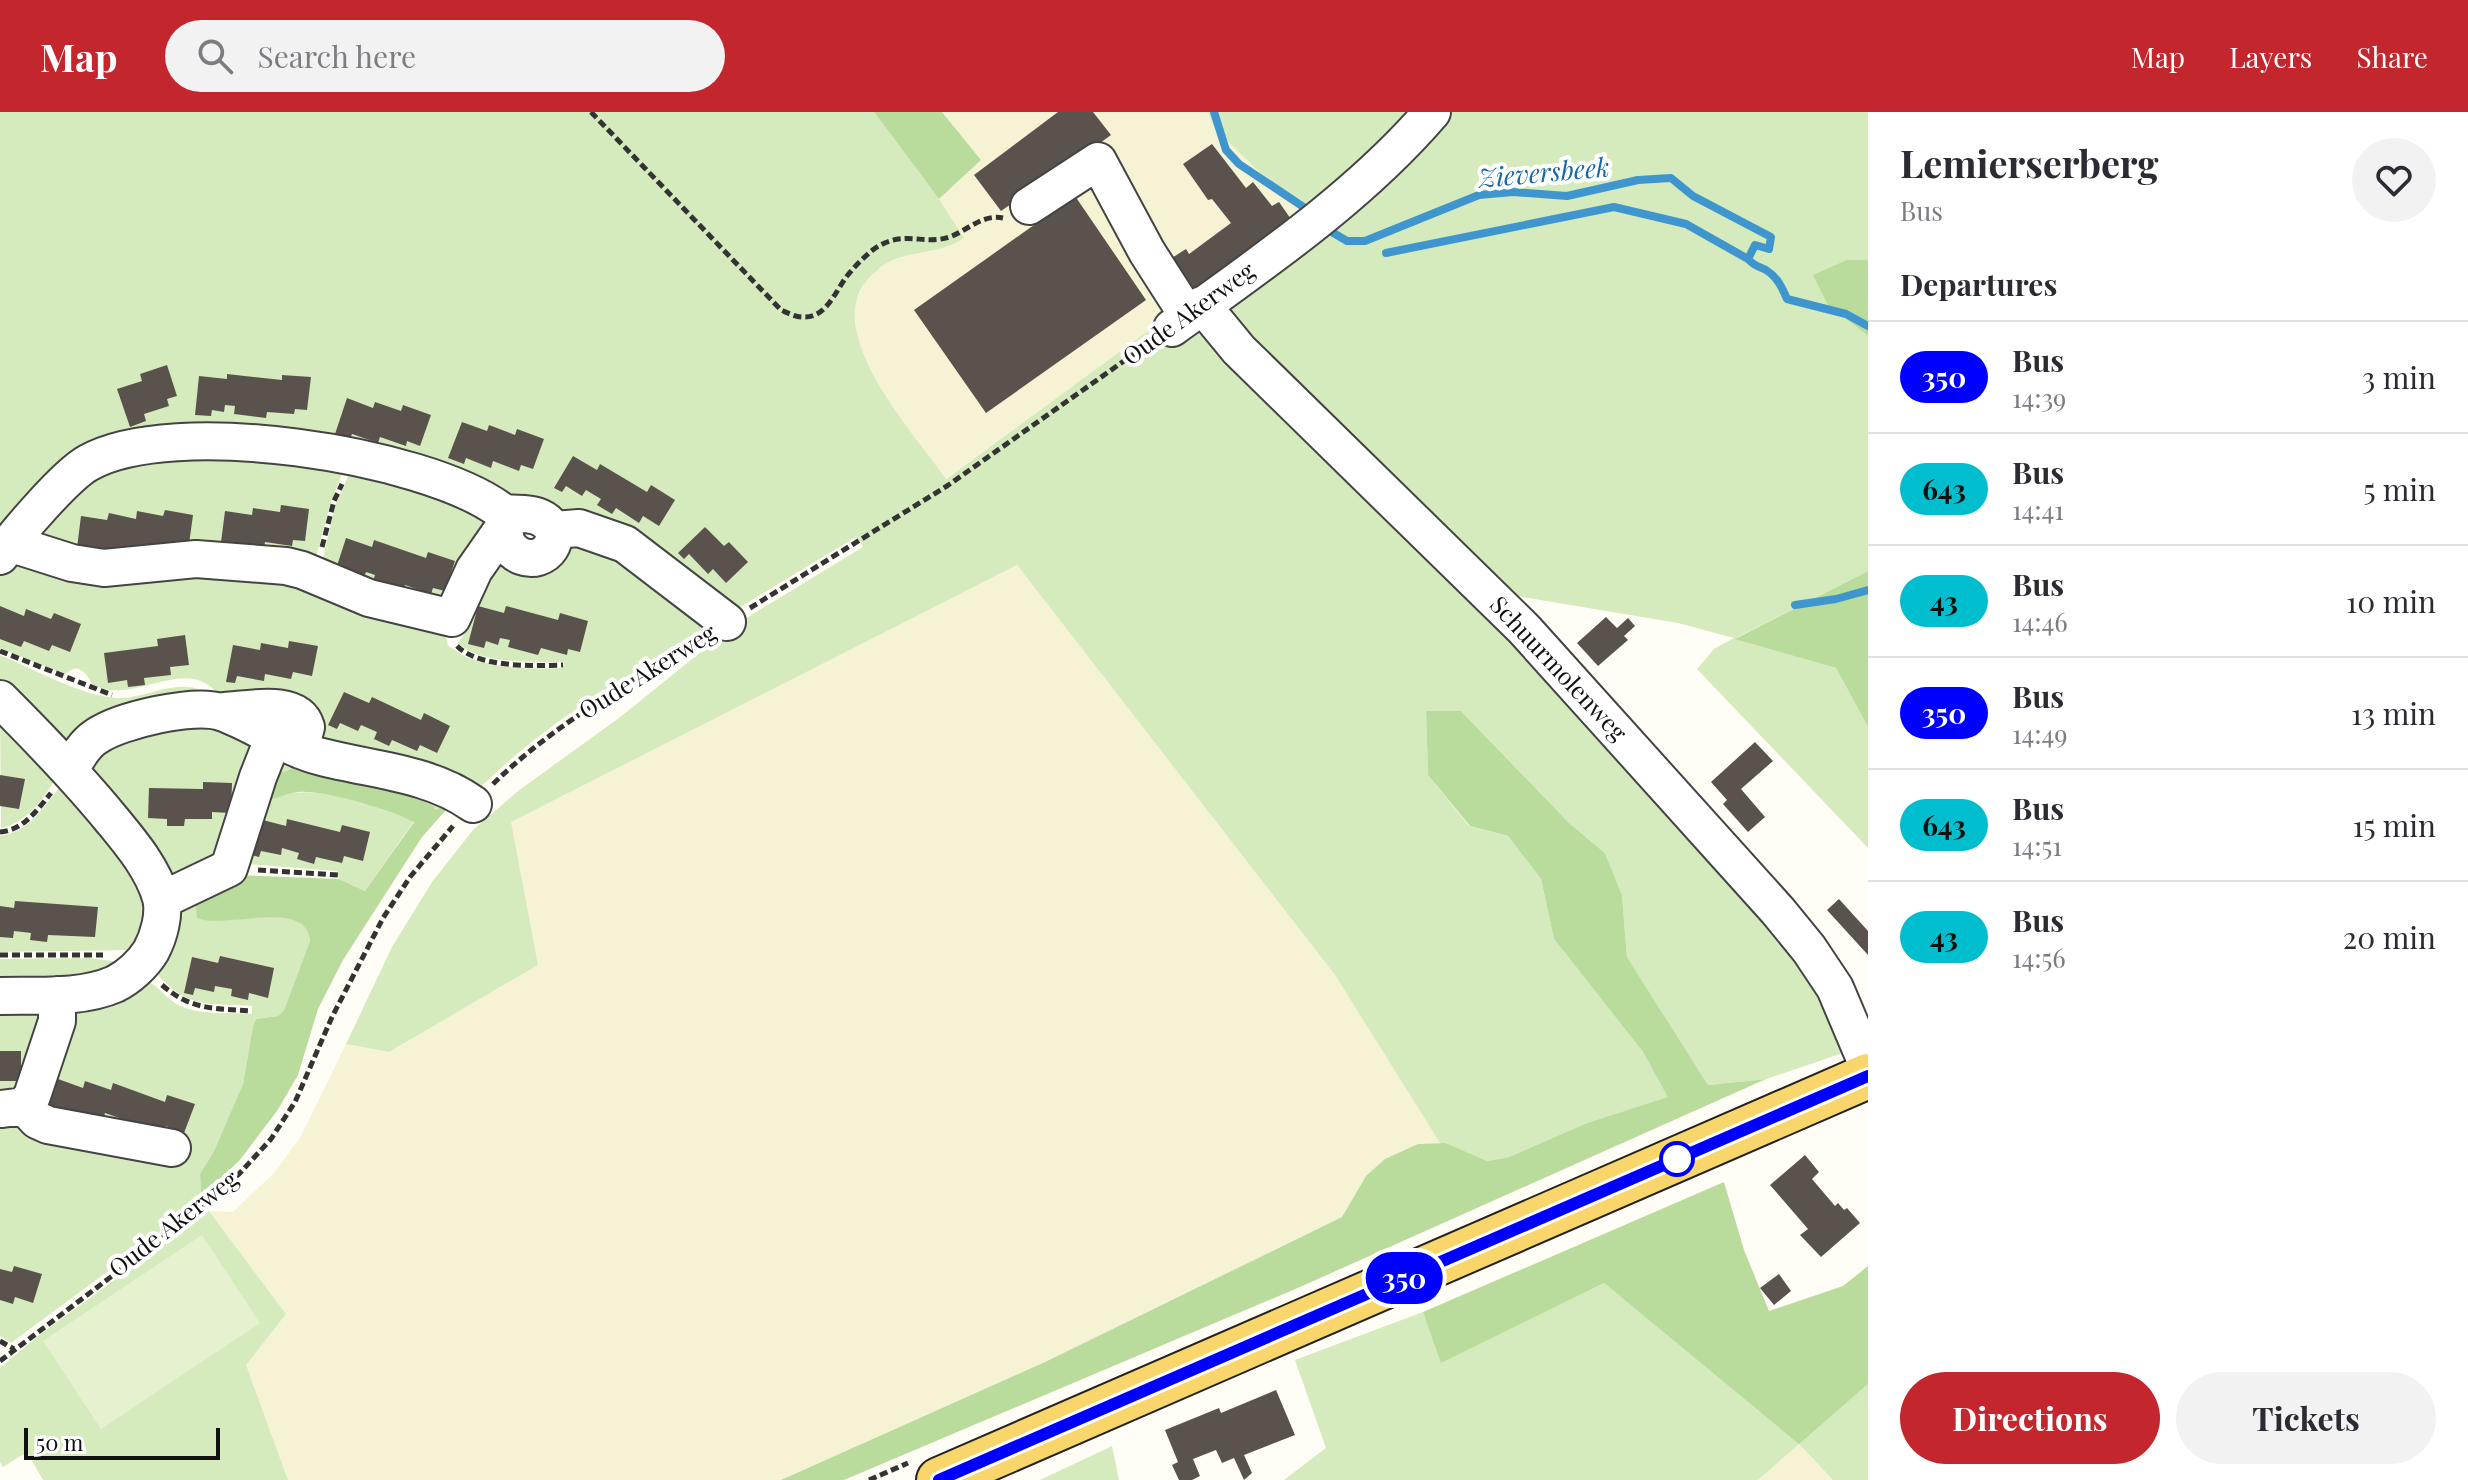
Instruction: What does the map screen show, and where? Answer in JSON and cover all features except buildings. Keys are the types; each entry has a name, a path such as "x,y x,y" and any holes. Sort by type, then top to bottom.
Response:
{"main road":[{"path":"939,1480 1868,1076"}],"street":[{"name":"Oude Akerweg","path":"1187,316 1302,231 1387,162 1432,112"},
{"name":"Schuurmolenweg","path":"1029,206 1098,161 1147,252 1187,316 1239,350 1524,629 1809,949 1835,988 1868,1066"},
{"path":"4,550 71,475 88,463 135,446 167,441 214,440 318,450 424,475 453,485 487,500 503,520"},
{"path":"4,550 112,568 196,559 286,566 369,598 452,618 474,570 503,520 513,512 532,514 549,522 554,530 579,528 625,544 727,622"},
{"path":"0,699 71,769 128,839 153,877 162,900 153,947 139,965 117,983 57,995 0,996"},
{"path":"71,769 96,736 117,727 159,714 219,711 286,744 445,787 473,804"},
{"path":"162,900 229,868 286,744"},
{"path":"12,1108 32,1096 57,1021 57,995"},
{"path":"12,1108 48,1125 172,1148"}],"path":[{"path":"591,112 781,310 796,316 807,318 820,312 863,258 885,243 914,237 933,240 949,238 986,218 1005,219 1029,206"},
{"name":"Oude Akerweg","path":"0,1361 199,1210 239,1174 271,1139 295,1102 332,1017 383,918 410,877 473,804 523,756 559,729 727,622 947,486 1187,316"},
{"path":"314,575 334,501 352,458"},
{"path":"452,618 455,644 475,657 515,665 563,665"},
{"path":"0,651 115,695"},
{"path":"0,832 12,830 26,822 71,769"},
{"path":"229,868 338,875"},
{"path":"0,955 121,954 186,1003 252,1011"},
{"path":"0,1341 14,1349"}],"shaded area":[{"path":"942,112 1208,112 1214,128 1306,217 945,479 886,398 857,343 854,305 865,281 887,262 964,238 939,199 981,160"},
{"path":"1017,565 1335,975 1440,1143 1418,1144 1366,1176 1342,1217 1045,1362 781,1480 288,1480 245,1365 286,1314 209,1211 233,1212 275,1172 301,1136 346,1044 389,1052 538,965 510,822"},
{"path":"1799,1444 1833,1480 1758,1480"}],"green space":[{"path":"0,112 874,112 964,238 946,247 898,258 883,265 858,295 855,321 862,349 875,378 946,479 1305,216 1214,128 1208,112 1868,112 1868,260 1847,260 1828,305 1868,336 1868,571 1736,638 1836,668 1868,727 1868,848 1697,669 1714,649 1734,638 1678,623 1487,591 1719,843 1828,1004 1843,1053 1766,1079 1708,1085 1627,957 1622,895 1605,853 1569,823 1461,711 1426,711 1428,775 1469,826 1508,836 1541,879 1554,939 1643,1052 1669,1097 1587,1123 1509,1157 1487,1161 1440,1143 1335,975 1017,565 511,822 538,965 389,1052 346,1044 392,947 432,882 473,830 518,791 619,718 733,626 863,547 856,537 737,609 576,518 449,477 158,436 0,546"},
{"path":"874,112 942,112 981,160 939,199"},
{"path":"1847,260 1868,260 1868,336 1828,305 1813,275"},
{"path":"164,449 343,471 315,561 40,547 38,522 75,482"},
{"path":"350,472 392,481 489,514 449,605 321,567 335,506"},
{"path":"585,538 715,623 560,721 530,743 476,792 377,763 224,700 208,685 192,679 120,690 106,689 92,684 79,669 64,674 0,648 0,569 13,554 245,568 445,632 448,646 480,662 515,668 563,668 564,662 523,661 480,655 458,643 466,632 485,558 555,553"},
{"path":"1868,571 1868,727 1836,668 1735,639"},
{"path":"0,655 73,687 103,696 129,697 190,687 212,698 63,740 21,696 0,689"},
{"path":"0,708 58,773 48,791 28,814 1,828"},
{"path":"1426,711 1461,711 1569,823 1605,853 1622,895 1627,957 1708,1085 1766,1079 1300,1287 844,1480 781,1480 1045,1362 1342,1217 1366,1176 1385,1159 1418,1144 1445,1143 1487,1161 1509,1157 1587,1123 1668,1097 1643,1052 1554,939 1541,879 1508,836 1470,826 1428,775"},
{"path":"180,718 258,738 229,854 176,887 95,787 88,759 91,753"},
{"path":"271,757 454,801 435,810 341,777 294,793 339,797 414,821 365,891 339,879 337,871 247,864"},
{"path":"292,769 307,769 388,788 434,806 435,810 454,801 422,837 343,960 318,1009 298,1075 277,1111 239,1161 201,1196 200,1174 213,1153 243,1084 253,1026 256,1019 278,1016 284,1010 310,941 305,928 295,921 262,918 209,921 197,918 195,899 237,875 339,879 365,891 414,822 374,807 324,794 298,792 274,799 256,797 277,774"},
{"path":"64,783 153,900 134,950 0,952 0,836 29,823"},
{"path":"199,885 197,917 225,920 280,917 295,920 305,928 310,941 284,1010 278,1016 256,1019 243,1084 213,1153 200,1174 201,1196 154,1237 11,1343 0,1336 0,1112 40,1115 62,1018 144,979 183,1007 202,1012 252,1014 252,1006 210,1004 188,998 155,972 176,913"},
{"path":"89,958 119,962 114,973 0,988 0,959"},
{"path":"46,1002 33,1079 0,1104 0,1003"},
{"path":"1724,1182 1744,1250 1769,1311 1843,1286 1868,1266 1868,1384 1799,1444 1604,1283 1441,1363 1423,1312"},
{"path":"209,1211 286,1314 246,1365 288,1480 43,1480 27,1452 3,1467 0,1462 0,1368 38,1336"},
{"path":"202,1235 260,1323 101,1429 43,1341"},
{"path":"1604,1283 1799,1443 1868,1384 1868,1480 1833,1480 1799,1444 1758,1480 1284,1480 1326,1448 1295,1360 1423,1312 1442,1362"},
{"path":"1112,1446 1119,1480 1040,1480"}],"waterway":[{"name":"Zieversbeek","path":"1214,112 1226,150 1239,164 1308,210"},
{"name":"Zieversbeek","path":"1325,228 1347,241 1365,241 1479,195 1513,192 1567,196 1638,180 1671,178 1693,196 1771,237 1769,249 1755,245 1748,259 1773,276 1787,299 1846,314 1868,326"},
{"path":"1386,253 1614,207 1686,224 1748,259"},
{"path":"1795,605 1868,590"}],"bus line":[{"name":"350","path":"939,1480 1868,1076"}]}
